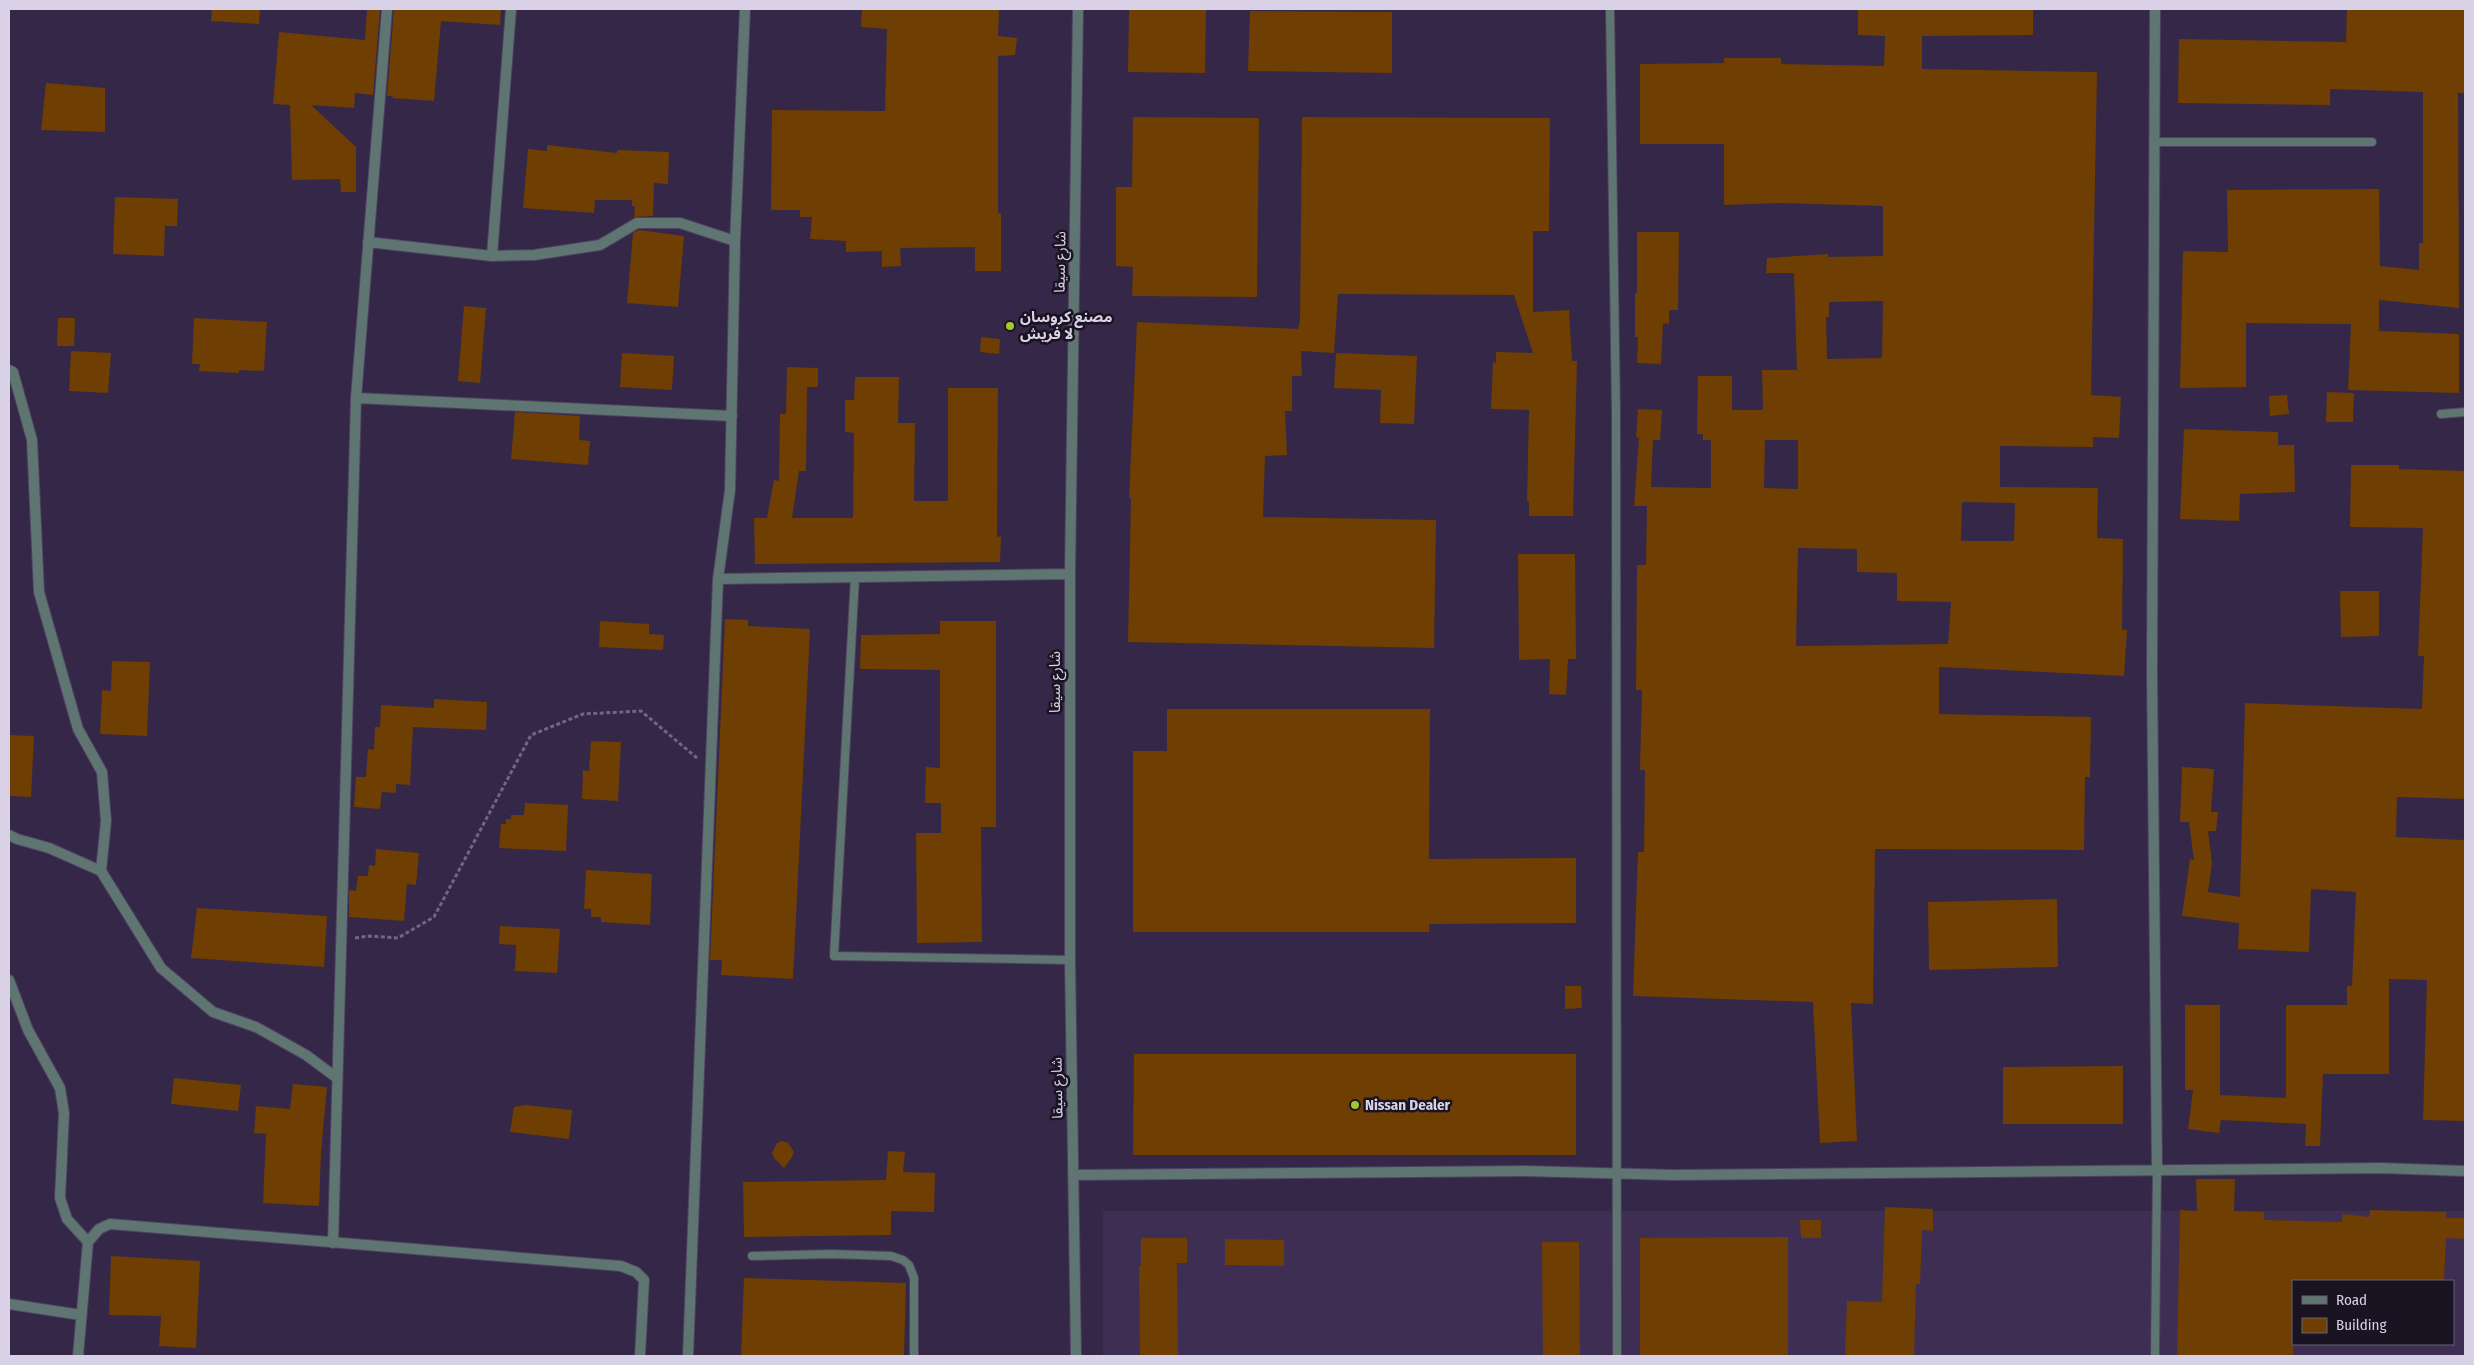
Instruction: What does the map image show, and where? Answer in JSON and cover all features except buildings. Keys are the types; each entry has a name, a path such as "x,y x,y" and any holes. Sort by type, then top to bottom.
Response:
{"street":[{"path":"333,1243 356,398 387,9"},
{"path":"492,256 511,9"},
{"path":"688,1356 718,579 730,490 735,241 745,9"},
{"name":"شارع سيقا","path":"1076,1356 1070,960 1070,574 1078,9"},
{"path":"2155,9 2152,672 2157,1169"},
{"path":"368,242 492,256 534,255 600,245 636,223 680,224 735,241"},
{"path":"9,370 14,372 32,440 40,592 78,729 102,772 106,821 101,871"},
{"path":"356,398 732,416"},
{"path":"718,579 1070,574"},
{"path":"9,835 49,848 101,871 161,968 213,1012 256,1027 306,1055 337,1078"},
{"path":"10,988 28,1030 60,1088 64,1113 60,1198 68,1219 88,1242"},
{"path":"1073,1175 1515,1171 1674,1175 2380,1168 2465,1172"},
{"path":"78,1356 88,1242 99,1229 110,1224 621,1266 636,1272 644,1280 640,1356"},
{"path":"9,1304 81,1315"}],"lane":[{"path":"1610,9 1616,413 1617,1356"},
{"path":"2155,142 2372,142"},
{"path":"2441,414 2465,412"},
{"path":"856,577 834,956 1070,960"},
{"path":"2155,1356 2157,1169"},
{"path":"752,1256 832,1254 892,1256 902,1260 909,1265 914,1278 914,1356"}],"path":[{"path":"341,940 369,936 398,938 434,917 531,735 583,714 641,711 711,770"}],"shaded area":[{"path":"1103,1211 2465,1211 2465,1356 1103,1356"}],"place":[{"name":"مصنع كروسان لا فريش","path":"1010,326"},
{"name":"Nissan Dealer","path":"1355,1105"}]}
